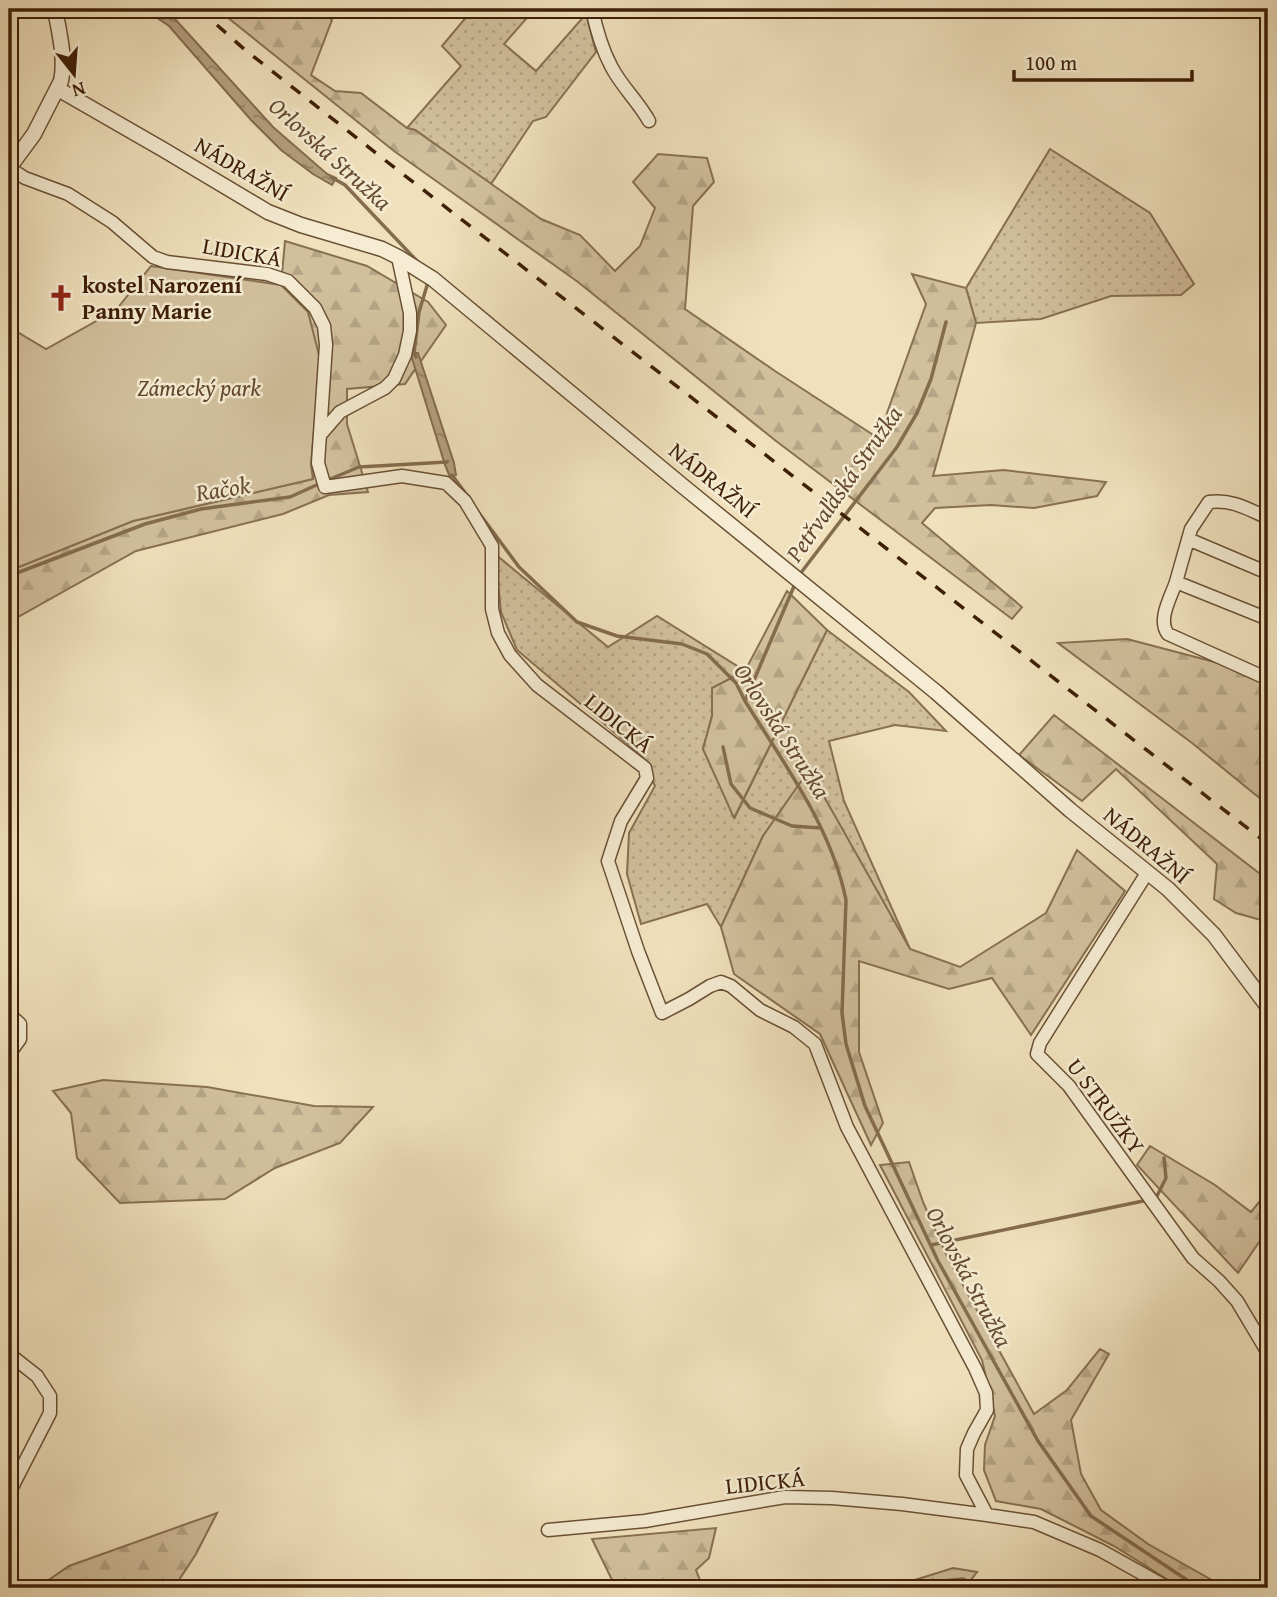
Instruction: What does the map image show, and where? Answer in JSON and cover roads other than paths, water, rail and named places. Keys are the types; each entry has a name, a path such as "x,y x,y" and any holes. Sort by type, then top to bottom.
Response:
{"street":[{"path":"9,168 34,134 58,89 63,63 55,9"},
{"path":"592,9 611,66 649,121"},
{"name":"NÁDRAŽNÍ","path":"58,89 275,215 382,249 433,279 909,669 1070,810 1168,889 1214,935 1268,1007"},
{"name":"LIDICKÁ","path":"9,168 68,194 112,222 153,257 167,262 267,274 288,281 315,308 324,326 326,364 318,463 325,487 402,476 446,483 466,501 492,546 492,609 498,633 510,655 537,684 645,768 647,778 621,821 608,862 662,1013 721,982 731,986 760,1010 794,1027 815,1044 848,1127 986,1393 987,1410 967,1449 965,1475 987,1515"},
{"path":"320,435 341,412 385,388 394,379 405,355 410,331 410,313 398,257"},
{"path":"1268,518 1223,500 1209,502 1189,534 1163,621 1163,628 1168,634 1268,678"},
{"path":"1189,534 1268,573"},
{"path":"1176,582 1268,619"},
{"name":"U STRUŽKY","path":"1147,873 1040,1042 1037,1054 1069,1086 1193,1258 1237,1301 1268,1353"},
{"path":"9,1014 20,1024 20,1039 9,1054"},
{"path":"9,1354 37,1376 50,1396 50,1413 9,1493"},
{"name":"LIDICKÁ","path":"548,1530 645,1521 785,1497 902,1504 1034,1522 1100,1550 1168,1588"}],"water":[{"path":"144,9 160,9 175,19 273,127 327,174 336,178 332,185 281,150 251,120 169,26"},
{"path":"418,353 454,463 456,475 450,477 411,355"}],"waterway":[{"name":"Orlovská Stružka","path":"331,177 345,185 418,262"},
{"name":"Orlovská Stružka","path":"416,357 414,353 419,312 429,279"},
{"name":"Petřvaldská Stružka","path":"800,574 897,447 917,413 931,379 946,322"},
{"name":"Račok","path":"328,480 359,467 447,462"},
{"name":"Orlovská Stružka","path":"452,475 466,494"},
{"name":"Račok","path":"9,576 145,524 201,509 290,497 321,483"},
{"name":"Orlovská Stružka","path":"476,509 519,567 577,622 617,636 682,644 707,654 736,683 818,821 839,873 846,900 842,1013 846,1044 865,1106 938,1261 1038,1441 1091,1516 1199,1588"},
{"name":"Petřvaldská Stružka","path":"745,701 795,584"},
{"path":"723,747 731,784 750,808 792,826 821,828"},
{"path":"1155,1197 1166,1178 1164,1158"},
{"path":"931,1245 1148,1200"},
{"path":"924,1588 931,1582 963,1579 981,1588"}],"railway":[{"path":"199,9 244,49 386,161 1268,844"}],"place":[{"name":"kostel Narození Panny Marie","path":"61,298"}],"park label":[{"name":"Zámecký park","path":"199,388"}]}
